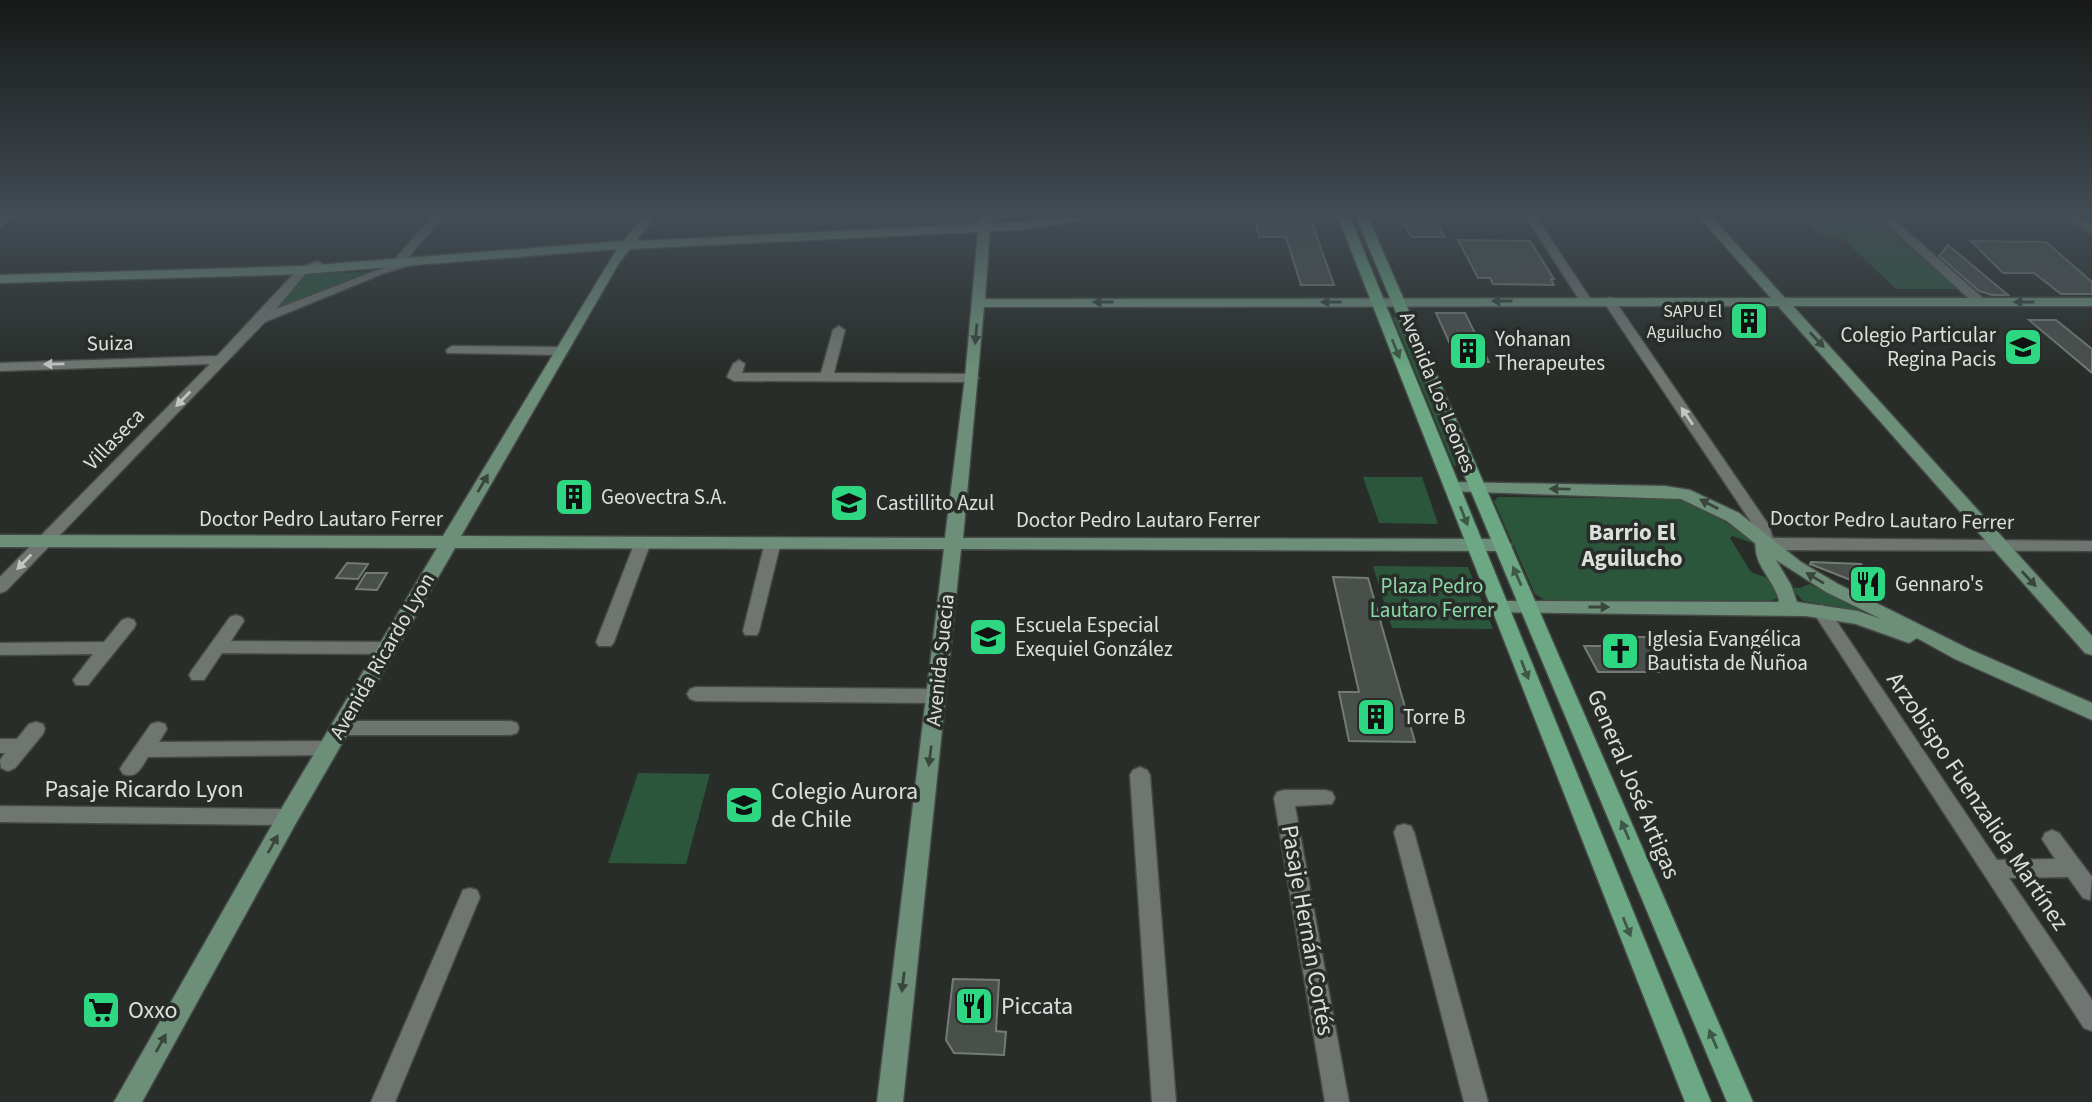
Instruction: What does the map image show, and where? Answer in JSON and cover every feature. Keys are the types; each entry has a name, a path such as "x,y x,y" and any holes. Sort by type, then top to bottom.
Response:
{"main road":[{"name":"Avenida Los Leones","path":"1365,268 1475,544"},
{"name":"Avenida Los Leones","path":"1384,268 1478,488"},
{"name":"General José Artigas","path":"1478,488 1740,1102"},
{"path":"1475,544 1698,1102"}],"street":[{"path":"0,279 297,268"},
{"name":"Villaseca","path":"0,587 309,268"},
{"name":"Villaseca","path":"259,321 390,268"},
{"name":"Avenida Ricardo Lyon","path":"127,1102 288,817 611,268"},
{"name":"Avenida Suecia","path":"890,1102 972,377 981,268"},
{"path":"1565,268 1586,301"},
{"path":"1751,268 2092,648"},
{"path":"1942,268 1980,302"},
{"path":"1609,301 1763,528 1766,536 1764,556 1788,598 1787,608"},
{"path":"978,303 2092,302"},
{"path":"827,377 839,330"},
{"path":"452,350 561,351"},
{"name":"Suiza","path":"0,367 220,360"},
{"path":"739,364 734,377 972,377"},
{"name":"Doctor Pedro Lautaro Ferrer","path":"1452,487 1628,489 1684,494 1723,511 1764,545 2092,546"},
{"name":"Doctor Pedro Lautaro Ferrer","path":"0,541 1503,545"},
{"path":"605,642 643,542"},
{"path":"751,631 773,542"},
{"path":"1764,545 1832,588 1885,612 1962,654"},
{"path":"1500,607 1787,608 1821,611 1869,621 1962,654 2092,712"},
{"name":"Arzobispo Fuenzalida Martínez","path":"1821,611 2092,1020"},
{"path":"198,676 236,621"},
{"path":"82,680 128,624"},
{"path":"218,647 388,648"},
{"path":"0,649 108,648"},
{"path":"696,694 937,696"},
{"path":"341,728 510,728"},
{"path":"4,755 22,746 36,729"},
{"name":"Pasaje Ricardo Lyon","path":"130,769 158,729"},
{"name":"Pasaje Ricardo Lyon","path":"143,750 329,748"},
{"path":"1140,775 1164,1102"},
{"name":"Pasaje Hernán Cortés","path":"1325,798 1284,798 1337,1102"},
{"name":"Pasaje Ricardo Lyon","path":"0,814 288,817"},
{"path":"1404,832 1476,1102"},
{"path":"2052,839 2090,891"},
{"path":"1992,869 2073,868"},
{"path":"383,1102 470,897"}],"green space":[{"path":"1874,268 1934,268 1957,289 1896,289"},
{"path":"368,272 271,312 307,274"},
{"path":"1393,317 1397,317 1459,465 1454,466"},
{"path":"1363,477 1422,477 1438,524 1379,523"},
{"path":"1498,497 1685,499 1710,510 1753,543 1732,536 1730,538 1751,572 1770,579 1779,593 1778,598 1769,601 1545,600 1535,594 1494,501"},
{"name":"Plaza Pedro Lautaro Ferrer","path":"1373,566 1468,567 1493,629 1392,628"},
{"path":"1809,584 1862,611 1803,601 1790,587 1800,588"},
{"path":"638,773 710,774 686,864 608,863"}],"building":[{"path":"1296,268 1328,268 1334,285 1301,285"},
{"path":"1473,268 1547,268 1554,279 1551,279 1554,285 1493,284 1490,278 1478,278"},
{"path":"1953,268 1976,268 2008,295 1992,295 1979,291"},
{"path":"1998,268 2076,268 2092,282 2092,294 2061,294 2034,273 2003,273"},
{"path":"1436,313 1465,313 1489,362 1464,362 1461,355 1455,355"},
{"path":"2029,320 2056,320 2092,349 2092,373"},
{"name":"Geovectra S.A.","path":"568,488 588,489 580,505 560,505"},
{"path":"347,563 368,564 358,579 336,578"},
{"name":"Gennaro's","path":"1810,564 1861,564 1881,592"},
{"path":"366,573 387,573 377,590 356,589"},
{"path":"1333,577 1368,578 1415,742 1349,741 1339,692 1359,692"},
{"name":"Iglesia Evangélica Bautista de Ñuñoa","path":"1617,637 1646,637 1665,672 1598,672 1584,646 1622,646"},
{"name":"Piccata","path":"953,979 999,980 996,1031 1006,1032 1004,1055 954,1053 946,1040"}],"place":[{"name":"SAPU El Aguilucho","path":"1749,321"},
{"name":"Colegio Particular Regina Pacis","path":"2023,347"},
{"name":"Yohanan Therapeutes","path":"1468,351"},
{"name":"Geovectra S.A.","path":"574,497"},
{"name":"Castillito Azul","path":"849,503"},
{"name":"Gennaro's","path":"1868,584"},
{"name":"Escuela Especial Exequiel González","path":"988,637"},
{"name":"Iglesia Evangélica Bautista de Ñuñoa","path":"1620,651"},
{"name":"Torre B","path":"1376,717"},
{"name":"Colegio Aurora de Chile","path":"744,805"},
{"name":"Piccata","path":"974,1006"},
{"name":"Oxxo","path":"101,1010"}],"district":[{"name":"Barrio El Aguilucho","path":"1632,545"}]}
